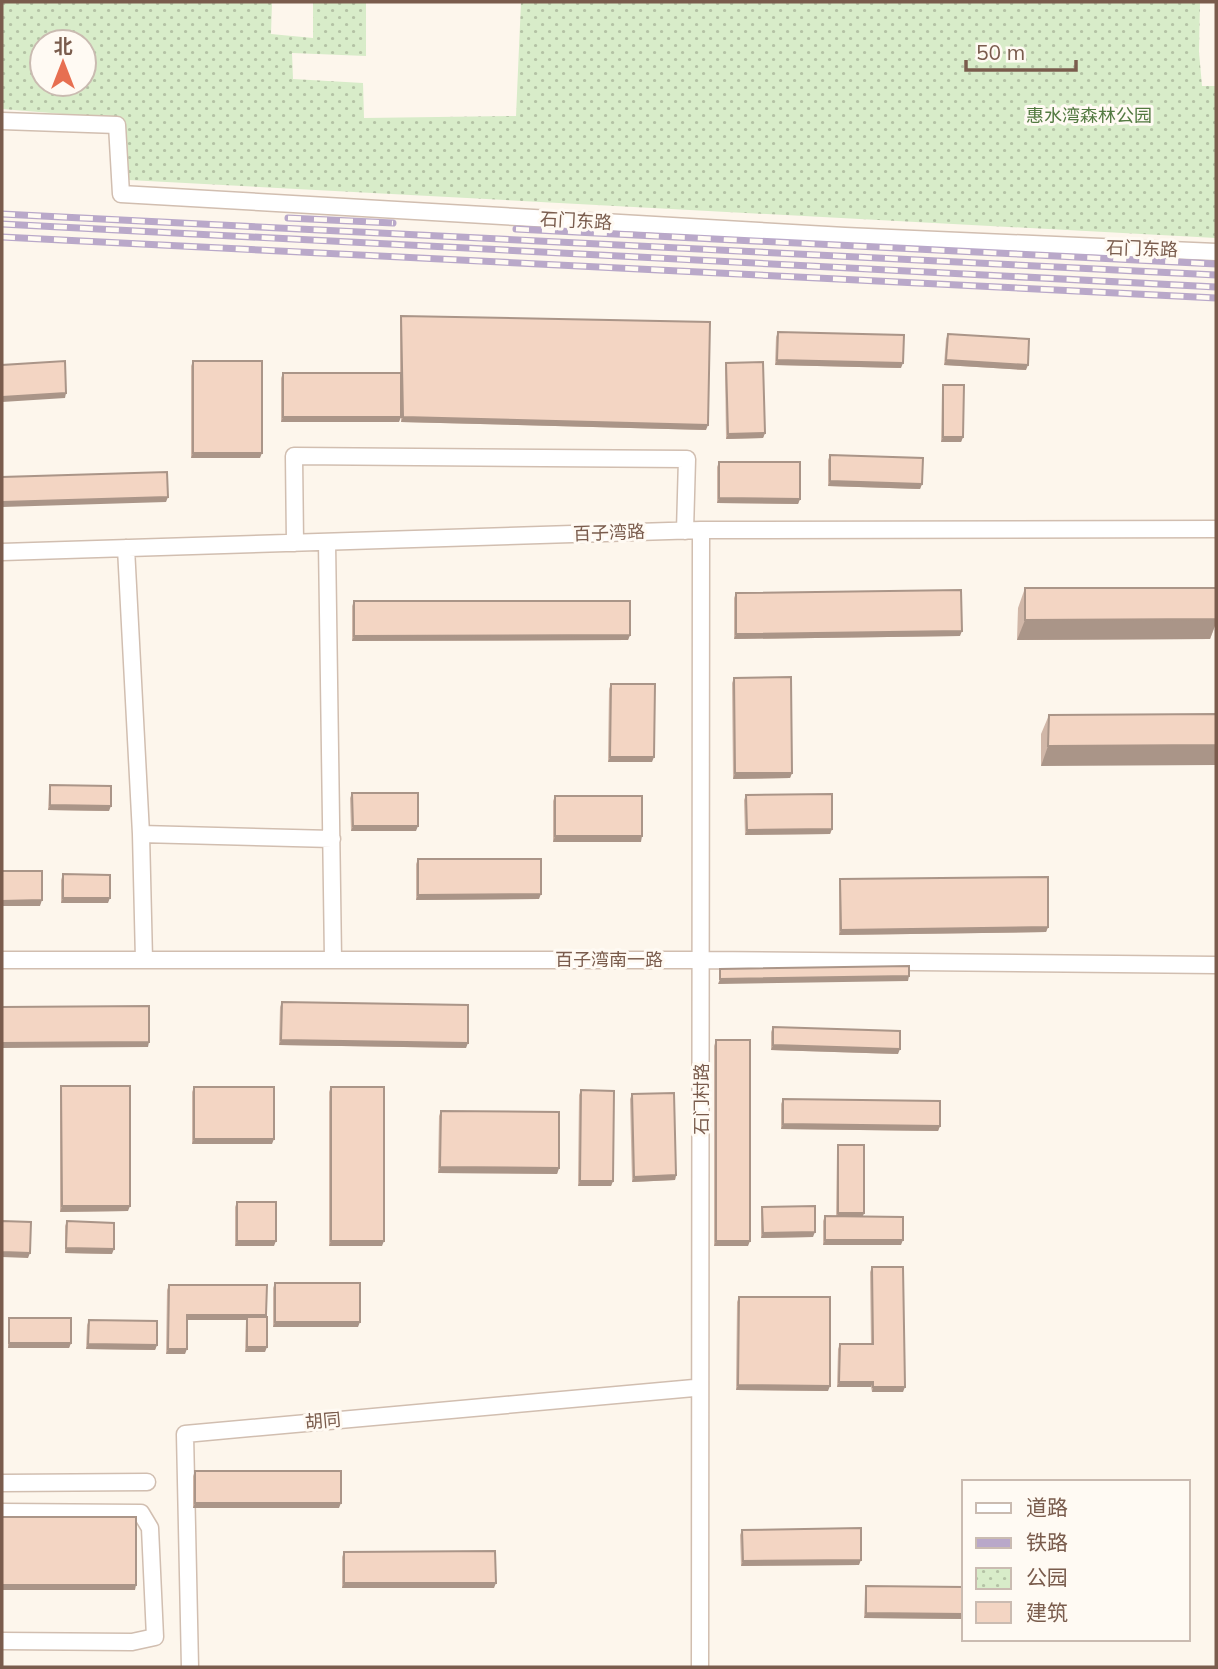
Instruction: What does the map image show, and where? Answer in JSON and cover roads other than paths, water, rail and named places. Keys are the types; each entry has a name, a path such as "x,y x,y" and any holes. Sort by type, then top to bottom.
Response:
{"street":[{"name":"石门东路","path":"2,121 117,125 121,194 831,235 1216,252"},
{"name":"石门村路","path":"295,543 294,456 687,459 693,530 702,960 701,1667"},
{"name":"百子湾路","path":"2,552 693,530 1216,529"},
{"path":"327,542 334,959"},
{"path":"126,548 141,834 144,960"},
{"path":"141,834 332,839"},
{"name":"百子湾南一路","path":"2,960 702,960 1216,965"},
{"name":"胡同","path":"190,1667 185,1434 694,1388"},
{"path":"2,1483 147,1482"},
{"path":"2,1512 141,1513 150,1528 155,1637 132,1642 2,1641"}],"railway":[{"path":"2,214 1216,275"},
{"path":"288,218 393,223"},
{"path":"2,224 1216,287"},
{"path":"516,229 1216,264"},
{"path":"2,237 1216,298"}],"park label":[{"name":"惠水湾森林公园","path":"1089,116"}]}
